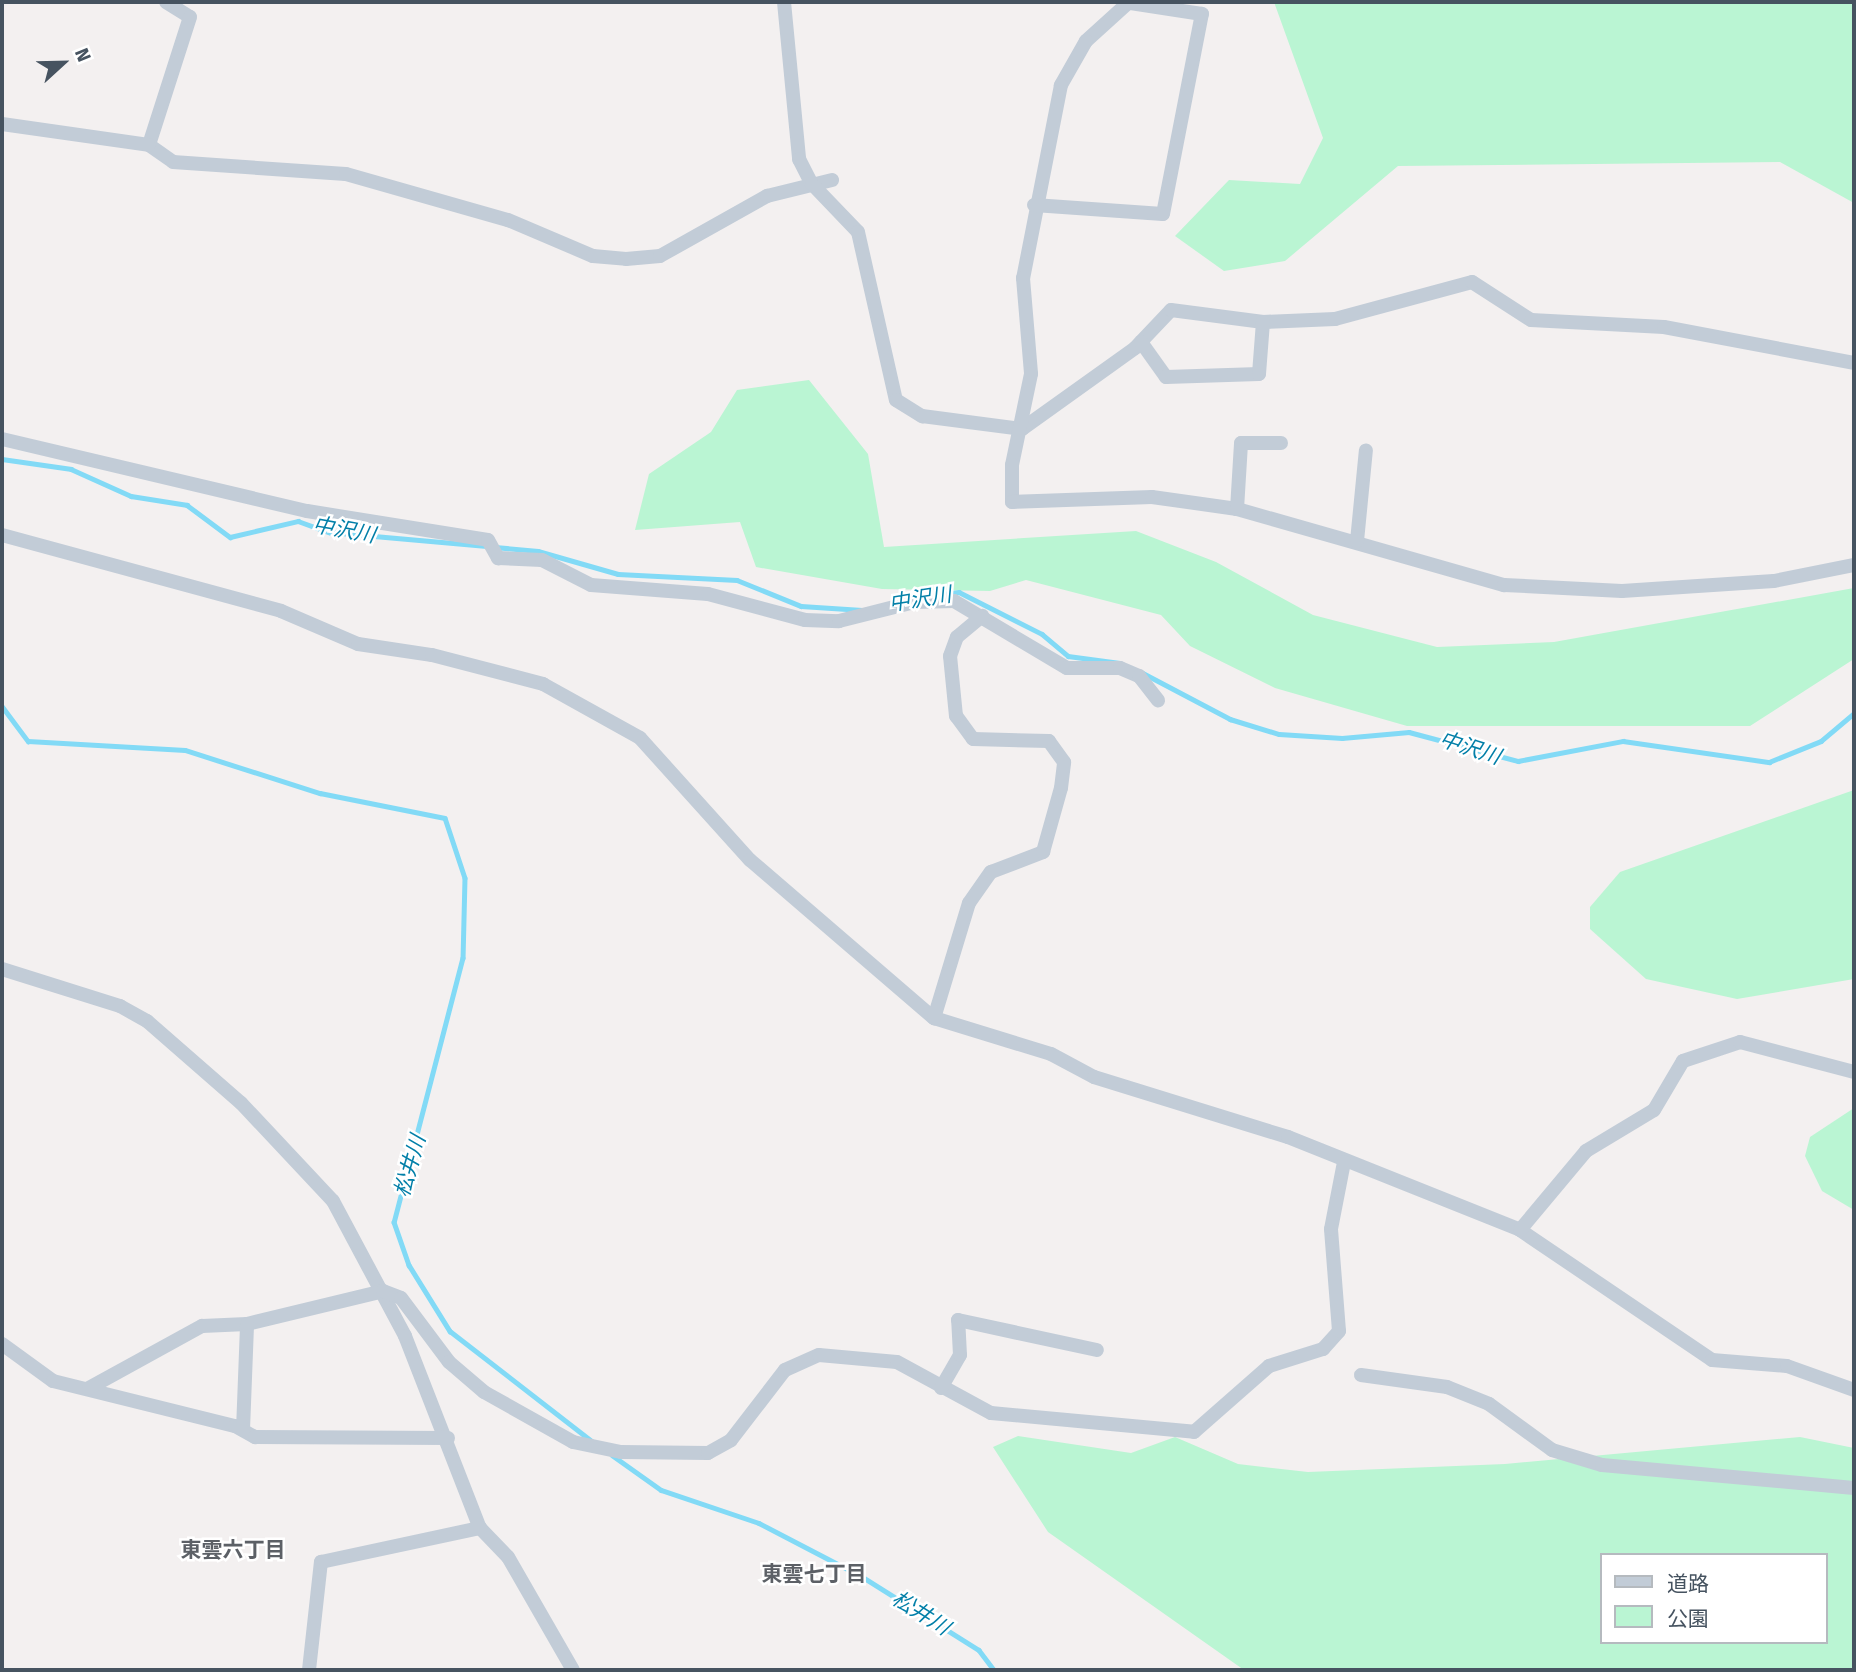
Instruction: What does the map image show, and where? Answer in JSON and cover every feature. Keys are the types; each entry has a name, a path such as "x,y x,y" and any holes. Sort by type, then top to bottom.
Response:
{"street":[{"path":"149,145 190,17 166,2"},
{"path":"784,2 799,159 812,184 858,232 896,400 922,416 1022,429 1141,342 1171,310 1263,322 1335,319 1472,282 1531,320 1664,327 1854,363"},
{"path":"1034,205 1163,214 1202,14 1129,2 1086,41 1061,85 1034,205 1023,278 1031,374 1022,429 1012,465 1013,502 1152,497 1237,509 1504,585 1609,590 1774,581 1854,565"},
{"path":"2,124 149,145 173,162 203,169 346,174 508,220 593,256 626,259 660,256 767,196 832,180"},
{"path":"1141,342 1167,377 1259,374 1263,322"},
{"path":"2,439 307,511 488,540 498,558 542,560 590,585 708,594 805,620 856,619 936,598 982,616 1067,668 1120,668 1139,676 1158,700"},
{"path":"1237,509 1241,443 1281,443"},
{"path":"1357,541 1366,450"},
{"path":"2,535 281,611 358,644 432,655 543,684 640,738 768,877 934,1018 1051,1055 1094,1077 1288,1137 1344,1162 1520,1230 1712,1360 1787,1366 1854,1390"},
{"path":"934,1018 969,903 991,872 1043,852 1061,788 1064,762 1049,741 973,739 956,716 950,656 957,637 982,616"},
{"path":"2,970 120,1006 173,1040 333,1201 383,1291 448,1438 480,1528 508,1556 573,1670"},
{"path":"1520,1230 1586,1151 1654,1110 1683,1062 1740,1042 1854,1072"},
{"path":"89,1388 202,1325 247,1324 383,1291 401,1298 449,1362 484,1392 573,1442 621,1452 708,1453 731,1440 785,1370 819,1355 883,1358 991,1413 1194,1432 1208,1425 1250,1380 1269,1366 1323,1349 1339,1331 1331,1229 1344,1162"},
{"path":"941,1388 960,1355 958,1320 1097,1350"},
{"path":"243,1430 247,1324"},
{"path":"2,1344 53,1381 89,1388 243,1430 255,1437 448,1438"},
{"path":"1361,1375 1447,1387 1489,1404 1552,1450 1602,1465 1854,1488"},
{"path":"309,1670 321,1562 480,1528"}],"green space":[{"path":"1274,2 1854,2 1854,203 1780,162 1398,166 1285,261 1224,271 1175,236 1229,180 1300,184 1323,138"},
{"path":"809,380 868,454 884,547 1136,531 1216,562 1313,615 1437,647 1554,642 1854,588 1854,659 1750,726 1407,726 1275,688 1190,646 1161,615 1026,580 990,591 882,589 756,567 740,522 635,530 649,474 711,432 737,390"},
{"path":"1854,790 1854,979 1737,999 1646,979 1590,929 1590,907 1620,872"},
{"path":"1854,1108 1854,1210 1822,1191 1805,1156 1810,1137"},
{"path":"1018,1436 1131,1453 1175,1437 1238,1464 1308,1472 1505,1464 1800,1437 1854,1448 1854,1670 1244,1670 1048,1532 993,1447"}],"waterway":[{"name":"中沢川","path":"2,459 71,469 131,496 187,505 230,537 298,521 329,532 486,546"},
{"name":"中沢川","path":"495,547 538,551 618,574 737,580 801,606 862,610"},
{"name":"中沢川","path":"935,595 959,592 1042,634 1068,656 1120,663"},
{"name":"中沢川","path":"1141,672 1230,719 1279,734 1342,738 1409,732 1518,761 1623,741 1769,762 1821,741 1854,713"},
{"name":"松井川","path":"2,706 28,741 185,750 320,793 445,818 465,878 463,958 394,1222 409,1265 450,1331 593,1442"},
{"name":"松井川","path":"612,1455 661,1490 759,1523 861,1576 979,1650 994,1670"}],"district":[{"name":"東雲六丁目","path":"233,1550"},
{"name":"東雲七丁目","path":"814,1574"}]}
